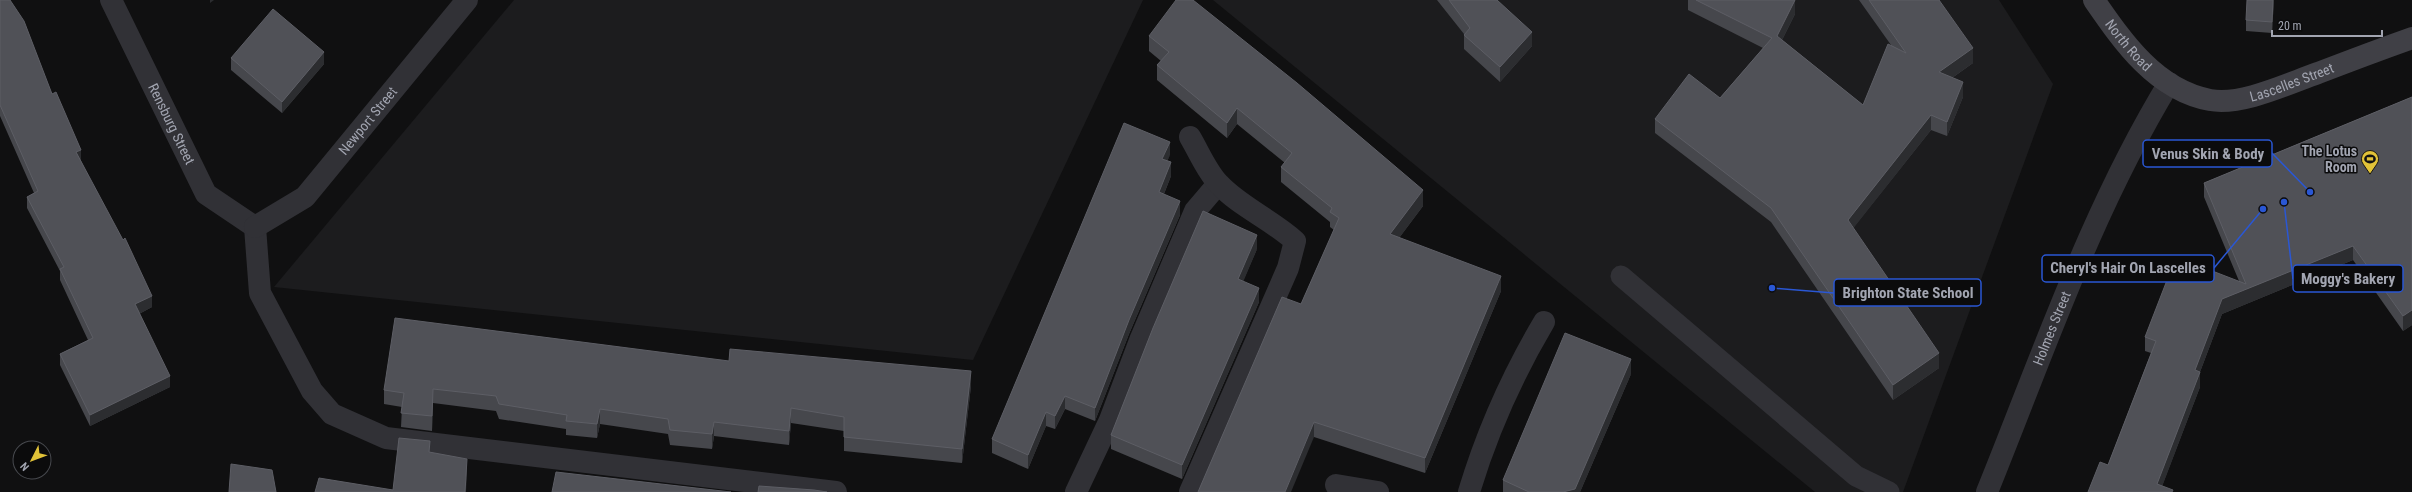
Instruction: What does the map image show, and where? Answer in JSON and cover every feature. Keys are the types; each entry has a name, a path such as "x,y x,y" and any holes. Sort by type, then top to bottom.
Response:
{"street":[{"name":"Rensburg Street","path":"111,0 206,194 255,227"},
{"name":"Newport Street","path":"255,227 306,197 467,0"},
{"name":"North Road","path":"2094,0 2130,49 2148,68 2169,83"},
{"name":"Lascelles Street","path":"2169,83 2185,92 2211,100 2241,98 2275,89 2412,38"},
{"name":"Holmes Street","path":"1987,492 2104,203 2133,145 2169,83"},
{"path":"1190,137 1218,184 1246,206 1278,225 1295,241 1288,268 1190,492"},
{"path":"1076,492 1110,420 1141,338 1196,211 1218,184"},
{"path":"255,227 260,294 312,391 332,414 360,428 386,438 836,492"},
{"path":"1469,492 1482,451 1519,363 1544,322"},
{"path":"1336,485 1378,492"}],"lane":[{"path":"1621,276 1856,476 1889,492"}],"shaded area":[{"path":"514,0 1143,0 973,360 274,287"},
{"path":"1213,0 1999,0 2053,84 1903,492 1815,492"}],"building":[{"path":"0,0 10,0 24,21 52,94 56,92 81,150 76,152 123,240 125,238 152,296 135,304 170,376 90,415 60,354 93,338 60,269 64,267 27,197 38,191 0,105"},
{"path":"1176,0 1193,0 1297,83 1423,190 1390,234 1501,276 1425,458 1314,422 1285,492 1198,492 1282,297 1301,304 1339,218 1330,212 1332,208 1281,167 1292,153 1237,108 1227,123 1157,65 1169,52 1149,36"},
{"path":"1449,0 1497,0 1532,32 1500,67 1464,35 1470,28"},
{"path":"1696,0 1795,0 1777,36 1863,105 1888,44 1906,53 1869,0 1939,0 1973,48 1939,72 1963,82 1947,122 1931,115 1848,220 1939,353 1893,385 1771,208 1655,119 1689,74 1720,98 1772,38"},
{"path":"2247,0 2273,0 2272,22 2246,20"},
{"path":"273,9 324,52 282,102 231,58"},
{"path":"2412,97 2412,310 2403,316 2353,246 2222,299 2195,370 2200,372 2157,484 2173,490 2172,492 2088,492 2100,462 2108,465 2156,341 2145,337 2176,257 2246,284 2204,183"},
{"path":"1124,123 1170,142 1162,159 1171,162 1159,192 1180,201 1129,320 1095,408 1065,396 1055,416 1046,412 1028,455 992,439"},
{"path":"1203,211 1257,235 1238,279 1259,288 1182,465 1111,435 1153,328"},
{"path":"395,318 729,361 730,349 971,371 962,449 844,437 844,417 791,408 789,431 714,422 712,434 670,430 668,419 600,409 597,424 566,421 567,415 499,404 496,396 433,389 432,416 401,413 404,393 384,390"},
{"path":"1565,333 1631,359 1575,489 1563,492 1529,492 1503,480"},
{"path":"399,438 430,441 429,452 467,459 465,492 315,492 319,478 393,490"},
{"path":"231,464 272,470 276,492 229,492"},
{"path":"556,472 731,492 552,492"},
{"path":"759,486 814,490 827,492 758,492"}],"place":[{"name":"The Lotus Room","path":"2370,174"},
{"name":"Venus Skin & Body","path":"2310,192"},
{"name":"Moggy's Bakery","path":"2284,202"},
{"name":"Cheryl's Hair On Lascelles","path":"2263,209"},
{"name":"Brighton State School","path":"1772,288"}]}
